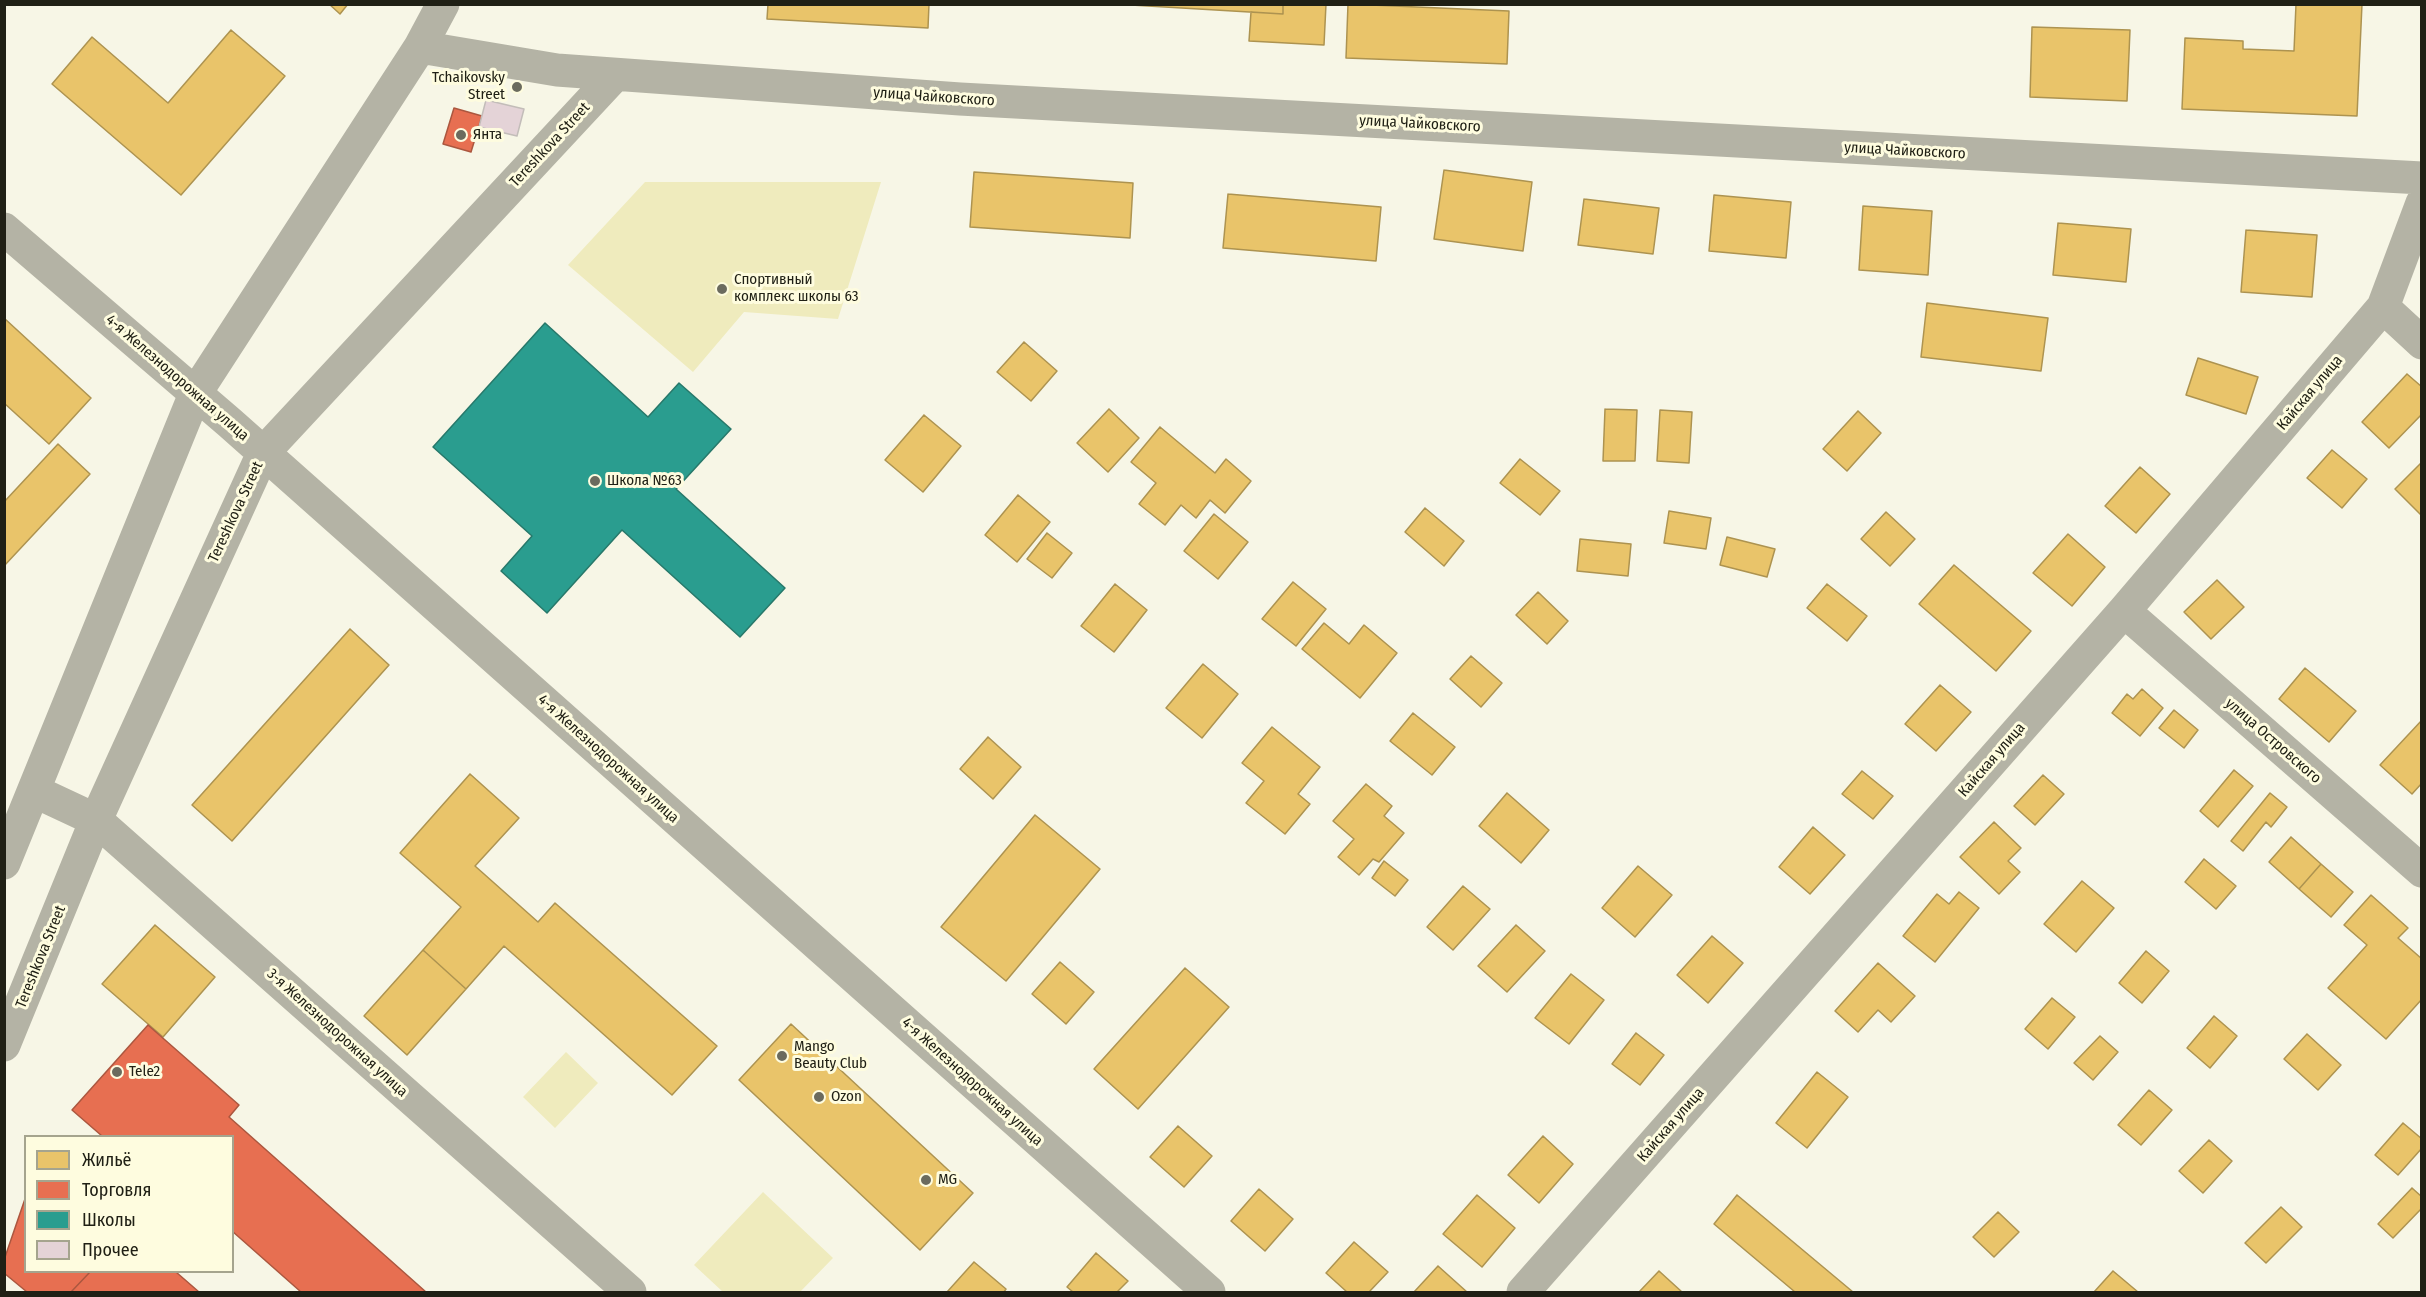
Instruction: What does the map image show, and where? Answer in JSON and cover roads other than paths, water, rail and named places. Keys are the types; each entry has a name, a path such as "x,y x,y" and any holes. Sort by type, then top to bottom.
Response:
{"street":[{"path":"4,863 195,394 420,47 443,4"},
{"name":"улица Чайковского","path":"420,47 557,70 960,99 2421,178"},
{"name":"Tereshkova Street","path":"4,1046 96,820 263,453 615,75"},
{"name":"Кайская улица","path":"1523,1293 2124,611 2383,307 2421,203"},
{"name":"4-я Железнодорожная улица","path":"4,229 263,453 1209,1293"},
{"path":"2383,307 2421,343"},
{"name":"улица Островского","path":"2124,611 2421,871"},
{"name":"3-я Железнодорожная улица","path":"34,791 96,820 630,1293"}],"place":[{"name":"Tchaikovsky Street","path":"517,87"},
{"name":"Янта","path":"461,135"},
{"name":"Спортивный комплекс школы 63","path":"722,289"},
{"name":"Школа №63","path":"595,481"},
{"name":"Mango Beauty Club","path":"782,1056"},
{"name":"Tele2","path":"117,1072"},
{"name":"Ozon","path":"819,1097"},
{"name":"MG","path":"926,1180"}]}
